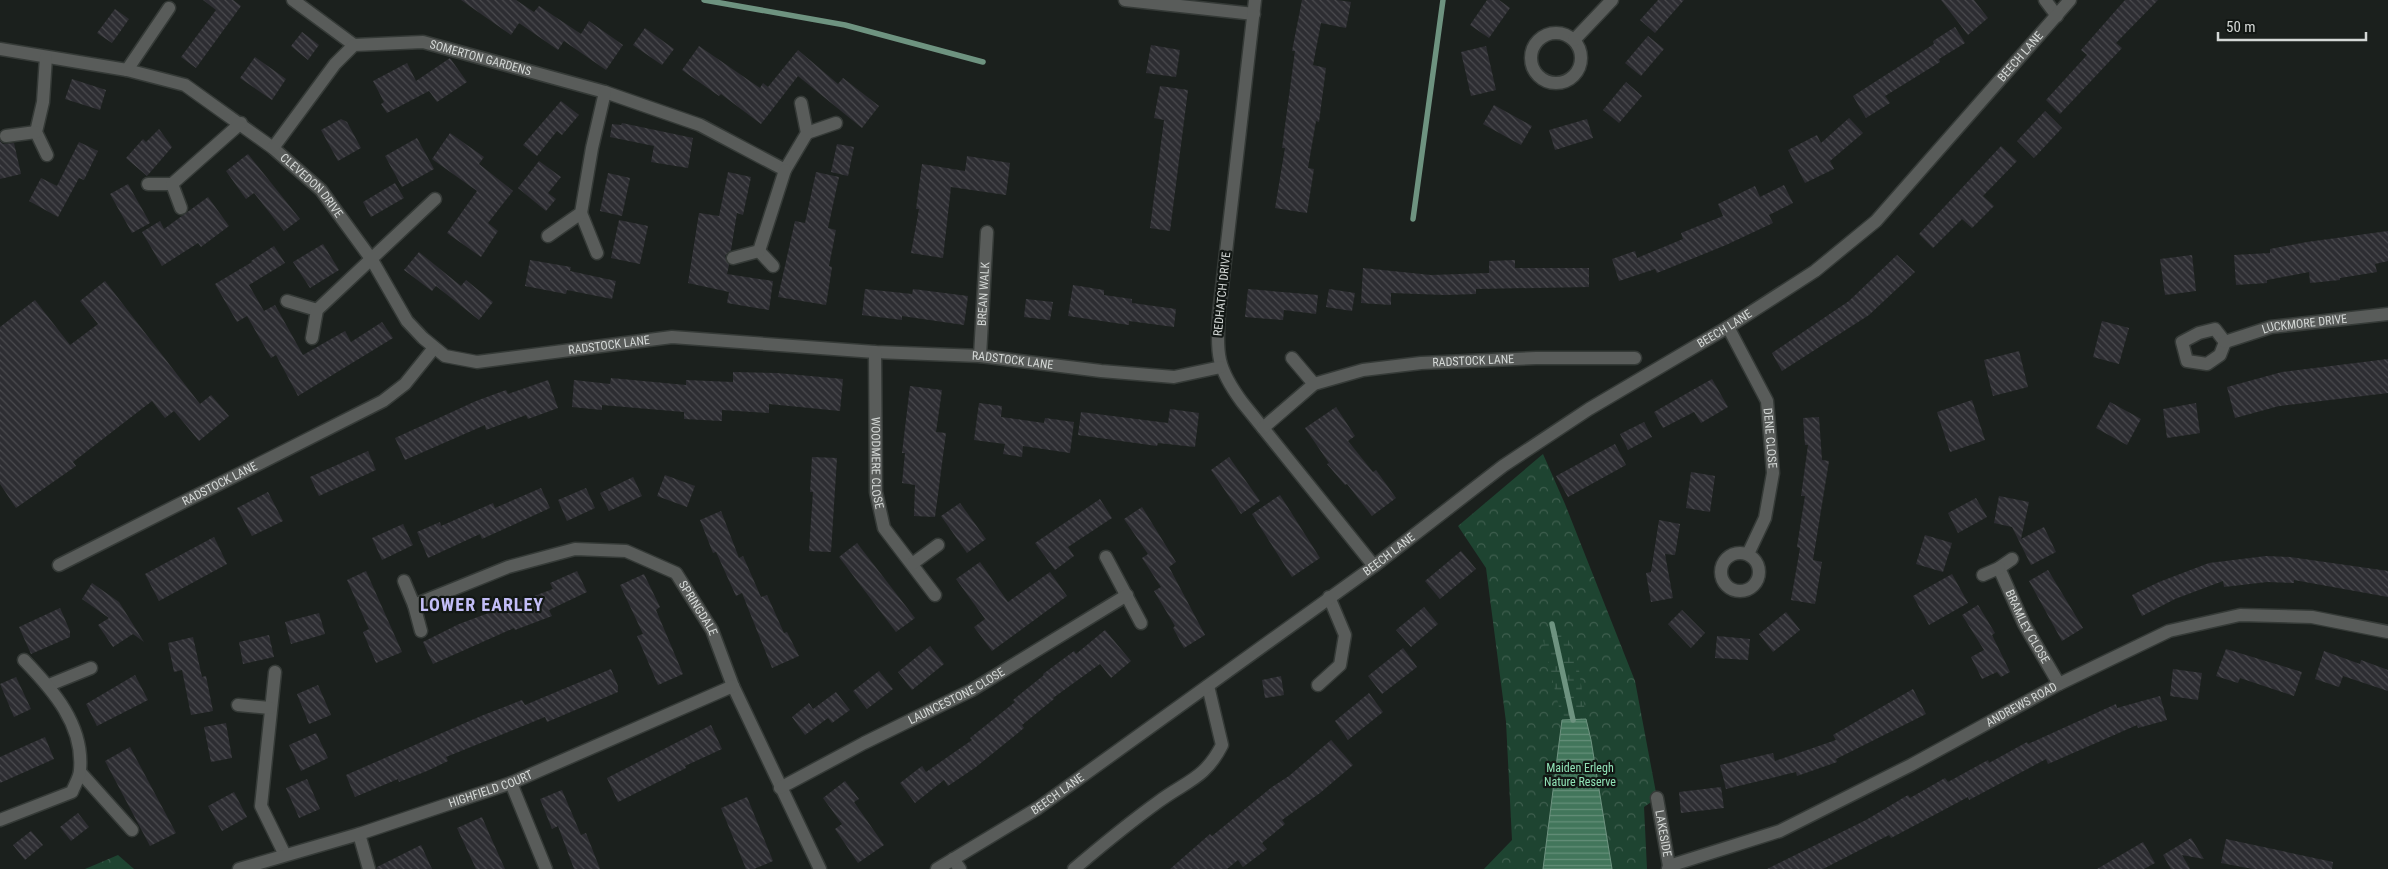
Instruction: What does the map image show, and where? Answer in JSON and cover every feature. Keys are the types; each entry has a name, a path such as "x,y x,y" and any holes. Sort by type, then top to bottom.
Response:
{"street":[{"path":"273,148 335,64 354,45 293,0"},
{"path":"1125,0 1254,14"},
{"name":"REDHATCH DRIVE","path":"1255,0 1219,313 1217,344 1221,367 1229,384 1330,514 1374,566"},
{"path":"1574,40 1612,0"},
{"path":"2045,0 2057,16"},
{"name":"BEECH LANE","path":"937,869 957,864 1038,808 1374,566 1503,466 1597,404 1728,326 1815,271 1876,221 2070,0"},
{"path":"127,70 170,8"},
{"path":"1558,32 1574,40 1581,56 1577,73 1562,83 1544,81 1532,68 1531,51 1541,36 1558,32"},
{"name":"SOMERTON GARDENS","path":"354,45 423,42 605,92 700,125 785,170"},
{"name":"CLEVEDON DRIVE","path":"0,49 127,70 184,86 241,123 322,190 372,260 407,321 434,348"},
{"path":"46,58 43,102 36,132 46,155"},
{"path":"597,253 581,214 592,148 605,92"},
{"path":"801,103 808,134"},
{"path":"148,184 172,184 241,123"},
{"path":"759,251 785,170 808,134 836,123"},
{"path":"6,136 36,132"},
{"path":"172,184 181,208"},
{"path":"312,338 317,310 435,199"},
{"path":"548,236 581,214"},
{"name":"BREAN WALK","path":"980,356 987,232"},
{"path":"733,258 759,251"},
{"path":"759,251 773,266"},
{"path":"287,301 317,310"},
{"name":"LUCKMORE DRIVE","path":"2225,342 2271,327 2388,314"},
{"name":"DENE CLOSE","path":"1728,326 1767,401 1771,446 1773,473 1765,518 1748,554"},
{"name":"RADSTOCK LANE","path":"59,565 383,401 405,384 434,348 445,356 477,362 672,338 875,352 980,356 1100,371 1174,377 1221,367"},
{"name":"WOODMERE CLOSE","path":"875,352 876,492 884,528 935,595"},
{"path":"1292,358 1314,384"},
{"name":"RADSTOCK LANE","path":"1263,428 1314,384 1363,370 1421,363 1536,358 1635,358"},
{"path":"912,564 938,545"},
{"name":"SPRINGDALE","path":"414,605 508,567 575,548 626,551 676,573 712,630 733,686 820,869"},
{"path":"1106,557 1141,623"},
{"path":"1983,575 1999,568 2012,559"},
{"name":"BRAMLEY CLOSE","path":"1999,568 2024,624 2059,684"},
{"path":"404,581 414,605 421,631"},
{"name":"LAUNCESTONE CLOSE","path":"780,788 972,690 1127,595"},
{"path":"1318,685 1340,665 1345,635 1329,597"},
{"name":"ANDREWS ROAD","path":"1668,868 1780,831 1911,765 2059,684 2169,631 2240,615 2312,617 2388,632"},
{"path":"0,820 72,792 80,772 78,742 67,712 49,685 24,660"},
{"path":"49,685 91,668"},
{"path":"275,672 261,806 284,855"},
{"name":"HIGHFIELD COURT","path":"239,869 359,834 511,783 733,686"},
{"path":"1074,869 1160,800 1200,775 1214,762 1222,745 1208,686"},
{"path":"238,705 270,708"},
{"path":"80,772 132,830"},
{"path":"511,783 546,869"},
{"name":"LAKESIDE","path":"1657,798 1668,868"},
{"path":"359,834 369,869"}],"green space":[{"name":"Maiden Erlegh Nature Reserve","path":"1543,454 1565,504 1635,681 1657,798 1644,807 1647,869 1484,869 1512,840 1506,722 1486,568 1458,526"},
{"path":"1552,624 1562,625 1578,663 1586,719 1562,720 1542,635"},
{"path":"118,855 134,869 85,869"}],"shaded area":[{"path":"1586,719 1612,869 1543,869 1562,720"}],"building":[{"path":"203,0 233,0 241,6 196,68 181,57 216,10"},
{"path":"461,0 516,0 534,12 539,6 581,34 589,21 623,45 606,70 564,41 558,50 519,23 511,35"},
{"path":"1302,0 1351,2 1346,28 1321,23 1313,65 1326,68 1319,122 1316,121 1308,168 1314,169 1307,213 1275,208 1285,148 1282,148 1295,51 1292,51"},
{"path":"1487,0 1499,0 1510,8 1489,38 1470,25"},
{"path":"1658,0 1684,0 1655,33 1640,20"},
{"path":"1941,0 1974,0 1988,18 1968,35"},
{"path":"2125,0 2158,0 2116,43 2122,48 2060,114 2046,100 2087,55 2081,50"},
{"path":"115,9 129,19 112,43 97,33"},
{"path":"1955,27 1965,43 1939,59 1940,62 1885,96 1890,103 1866,118 1853,96 1934,44 1933,41"},
{"path":"645,28 674,49 662,65 633,45"},
{"path":"302,32 319,45 308,60 291,46"},
{"path":"1648,36 1664,49 1641,76 1625,63"},
{"path":"1151,45 1180,50 1176,77 1146,73"},
{"path":"699,46 760,88 763,83 768,87 798,50 838,84 843,78 879,106 862,128 798,76 761,124 721,94 719,96 682,70"},
{"path":"1486,46 1496,90 1471,96 1461,52"},
{"path":"255,57 286,79 272,100 240,78"},
{"path":"450,58 467,82 437,102 429,91 387,113 381,104 384,102 373,81 407,63 416,81"},
{"path":"72,79 106,90 100,110 65,99"},
{"path":"1626,82 1642,96 1619,123 1603,110"},
{"path":"1160,86 1188,90 1170,231 1150,228 1164,120 1154,118"},
{"path":"561,101 579,115 562,135 557,131 537,156 523,145"},
{"path":"1494,105 1532,126 1521,145 1483,124"},
{"path":"2045,111 2062,128 2034,158 2017,141"},
{"path":"1849,118 1863,133 1830,161 1834,169 1805,183 1788,150 1817,135 1821,143"},
{"path":"341,119 347,122 361,148 338,161 321,130"},
{"path":"1587,119 1593,138 1555,150 1549,130"},
{"path":"622,123 693,138 688,168 651,162 654,146 610,137 612,124 621,125"},
{"path":"159,129 172,147 147,176 126,158 143,139 146,142"},
{"path":"450,133 484,157 479,164 513,191 488,223 498,231 481,257 447,233 477,191 432,159"},
{"path":"417,138 434,169 402,187 385,156"},
{"path":"0,141 3,144 14,143 21,174 0,179"},
{"path":"79,142 98,151 84,180 79,178 58,217 29,201 41,178 57,186"},
{"path":"837,144 854,147 848,176 831,172"},
{"path":"2001,146 2017,161 1983,196 1994,206 1972,228 1962,219 1933,248 1919,234"},
{"path":"248,154 300,219 284,231 254,193 246,199 226,171"},
{"path":"967,156 1010,163 1006,195 951,187 943,258 911,253 919,209 916,209 922,164 965,171"},
{"path":"539,161 561,177 548,193 556,199 546,211 518,188"},
{"path":"728,172 751,177 743,215 737,213 731,250 725,256 729,265 727,274 773,281 769,310 727,303 729,292 688,283 699,213 719,216"},
{"path":"816,172 839,177 828,228 836,230 829,266 832,267 826,305 778,297 795,221 805,223"},
{"path":"608,173 630,178 622,216 600,211"},
{"path":"395,183 404,198 371,217 363,202"},
{"path":"128,184 150,223 132,233 110,194"},
{"path":"1784,185 1793,203 1769,215 1773,223 1726,245 1657,273 1655,269 1619,281 1612,259 1635,251 1637,258 1683,239 1681,233 1723,216 1718,204 1755,186 1760,197"},
{"path":"208,197 229,226 201,247 198,243 162,266 142,232 160,221 164,229"},
{"path":"619,220 648,226 640,264 611,258"},
{"path":"2388,231 2388,261 2375,264 2377,272 2340,278 2340,280 2310,283 2309,272 2267,280 2267,283 2236,285 2234,255 2270,253 2270,249 2307,242"},
{"path":"323,244 339,270 310,288 293,262"},
{"path":"274,246 285,263 249,285 264,311 275,305 303,355 345,331 351,342 382,322 393,338 298,396 276,355 271,358 247,316 237,322 215,284 252,262"},
{"path":"419,252 461,286 466,280 493,302 479,320 436,286 432,291 404,270"},
{"path":"1897,255 1915,272 1869,315 1782,371 1772,353 1849,301"},
{"path":"2192,255 2196,291 2165,295 2160,259"},
{"path":"530,260 571,267 570,271 616,281 612,299 567,290 566,294 525,286"},
{"path":"1515,260 1515,268 1589,268 1589,287 1476,289 1476,294 1445,295 1391,293 1391,305 1361,303 1363,268 1431,275 1489,273 1489,261"},
{"path":"105,281 200,404 211,395 229,416 199,441 174,411 165,418 152,401 73,462 76,466 16,508 0,484 0,327 35,300 70,345 98,324 80,301"},
{"path":"1073,285 1104,290 1104,295 1132,299 1132,303 1176,309 1174,327 1129,321 1129,325 1068,316"},
{"path":"865,289 912,294 913,289 968,296 964,325 902,316 902,320 862,315"},
{"path":"1248,289 1318,295 1316,314 1284,310 1283,320 1245,317"},
{"path":"1329,289 1355,293 1352,311 1326,307"},
{"path":"1026,299 1053,302 1050,320 1024,317"},
{"path":"2102,321 2129,328 2119,364 2093,357"},
{"path":"2019,351 2028,387 1993,396 1984,360"},
{"path":"2388,359 2388,393 2279,406 2235,418 2227,387 2282,372"},
{"path":"733,372 777,373 843,379 840,411 769,404 769,413 722,410 722,421 684,419 684,412 602,405 602,410 572,407 574,380 610,384 611,378 686,385 686,380 733,382"},
{"path":"1712,379 1728,407 1701,423 1694,412 1663,428 1654,412"},
{"path":"548,380 558,408 528,419 526,415 486,430 485,425 405,460 395,438 476,401 506,390 508,394"},
{"path":"910,386 942,390 936,432 946,433 935,517 914,516 915,485 902,483 905,453 902,453"},
{"path":"1972,400 1985,440 1950,452 1937,412"},
{"path":"2110,402 2141,419 2127,445 2096,428"},
{"path":"979,403 1002,406 1001,417 1044,423 1045,418 1074,422 1070,453 1023,446 1022,457 1003,454 1005,444 974,440"},
{"path":"2196,403 2200,433 2167,438 2163,409"},
{"path":"1336,407 1355,436 1348,441 1373,472 1376,470 1396,498 1372,516 1347,484 1345,485 1327,464 1329,463 1305,428"},
{"path":"1170,409 1199,413 1195,447 1158,443 1157,446 1078,435 1081,412 1168,423"},
{"path":"1819,417 1822,460 1829,461 1813,560 1822,562 1815,604 1791,600 1800,548 1797,547 1805,496 1801,496 1808,445 1805,445 1803,418"},
{"path":"1644,422 1652,437 1628,450 1620,434"},
{"path":"1615,444 1626,465 1568,497 1556,476"},
{"path":"368,451 376,470 319,496 310,477"},
{"path":"812,457 837,458 831,552 809,551 813,492 810,492"},
{"path":"1229,457 1260,501 1241,514 1211,470"},
{"path":"1691,472 1715,476 1710,512 1686,508"},
{"path":"665,475 695,486 687,507 657,496"},
{"path":"633,477 642,496 609,511 600,493"},
{"path":"541,488 550,508 482,539 480,534 428,558 417,532 440,522 441,526 493,503 495,508"},
{"path":"586,488 595,508 567,521 558,500"},
{"path":"268,492 283,521 252,536 237,508"},
{"path":"1280,495 1320,558 1292,577 1252,514"},
{"path":"1999,496 2029,502 2021,539 2044,527 2056,552 2031,565 2012,527 1994,523"},
{"path":"1976,498 1987,517 1958,533 1948,513"},
{"path":"1100,499 1112,518 1068,547 1074,556 1055,570 1035,543"},
{"path":"960,503 986,539 967,553 941,516"},
{"path":"1142,507 1176,562 1169,567 1205,635 1184,648 1173,628 1175,626 1154,591 1161,587 1142,558 1148,554 1124,519"},
{"path":"721,511 739,558 743,556 761,597 767,595 784,633 787,632 799,656 772,668 742,593 736,596 716,552 713,553 700,520"},
{"path":"1659,520 1680,524 1675,555 1665,554 1673,598 1651,602 1646,573 1651,572"},
{"path":"403,524 413,545 382,560 372,538"},
{"path":"1925,535 1952,543 1943,572 1916,564"},
{"path":"214,537 227,564 159,601 145,574"},
{"path":"857,543 915,618 896,632 839,557"},
{"path":"1461,551 1476,569 1440,599 1425,581"},
{"path":"2266,556 2290,557 2388,571 2388,597 2294,580 2294,583 2267,582 2224,587 2223,581 2175,599 2142,616 2132,595 2159,582 2209,563"},
{"path":"980,562 1008,602 1050,572 1067,596 992,651 974,627 985,619 956,579"},
{"path":"2048,570 2083,628 2062,641 2029,581"},
{"path":"366,571 402,652 376,663 363,632 369,629 347,580"},
{"path":"577,571 587,592 549,610 552,616 515,630 514,628 433,664 423,642 459,624 553,589 550,583"},
{"path":"644,574 660,607 656,610 683,674 658,685 637,636 643,634 620,585"},
{"path":"1952,574 1968,603 1929,625 1913,596"},
{"path":"92,583 119,602 144,642 133,634 113,647 98,625 109,618 82,599"},
{"path":"1978,605 1995,633 1992,635 2010,672 2001,677 1997,672 1982,679 1971,657 1984,650 1962,615"},
{"path":"1424,607 1438,624 1411,647 1396,630"},
{"path":"60,608 70,631 70,637 31,654 19,627"},
{"path":"1682,610 1705,633 1691,648 1668,624"},
{"path":"1786,612 1800,630 1773,652 1759,634"},
{"path":"319,613 325,634 291,644 285,622"},
{"path":"1105,630 1131,661 1111,678 1100,664 1053,698 1022,725 1024,728 976,767 948,786 944,780 915,803 900,783 922,766 926,772 972,740 970,738 1015,702 1013,700 1043,674 1074,651 1076,654"},
{"path":"269,635 274,657 243,664 239,642"},
{"path":"1717,636 1750,639 1748,660 1715,658"},
{"path":"193,637 202,677 206,676 213,711 191,715 182,670 174,672 168,643"},
{"path":"930,646 944,664 912,690 898,672"},
{"path":"1403,648 1417,667 1382,694 1368,676"},
{"path":"2226,649 2302,672 2294,696 2240,678 2238,683 2216,676"},
{"path":"2324,651 2360,664 2361,660 2388,670 2388,691 2343,676 2339,687 2315,679"},
{"path":"611,669 618,686 618,692 547,722 545,717 446,757 448,761 427,771 399,782 398,779 355,797 346,775 481,716 522,700 525,705"},
{"path":"2173,669 2202,673 2198,700 2170,696"},
{"path":"879,671 893,689 867,709 853,691"},
{"path":"135,675 148,700 97,726 86,704"},
{"path":"1281,676 1284,695 1265,698 1262,680"},
{"path":"16,677 31,709 14,717 0,684"},
{"path":"318,685 331,715 309,724 297,694"},
{"path":"1913,689 1926,714 1836,759 1837,762 1797,776 1796,772 1726,789 1720,765 1773,753 1775,761 1836,740 1833,735"},
{"path":"836,692 850,710 832,723 828,718 805,735 792,717 809,703 813,709"},
{"path":"1369,693 1383,712 1348,740 1335,721"},
{"path":"2160,696 2167,720 2138,728 2137,725 2048,764 2046,759 1969,800 1968,797 1891,838 1889,835 1823,869 1767,869 1866,820 1908,795 1910,798 1945,778 1948,782 1988,760 1989,763 2027,742 2028,744 2116,704 2117,708"},
{"path":"226,723 232,758 211,762 204,727"},
{"path":"711,725 722,749 685,766 686,768 618,802 607,778"},
{"path":"316,733 328,758 301,771 289,745"},
{"path":"45,737 54,759 0,783 0,757"},
{"path":"1331,740 1353,765 1320,793 1282,820 1285,824 1262,843 1267,849 1243,867 1238,860 1227,869 1170,869 1210,834 1212,836 1272,787 1289,776"},
{"path":"130,747 176,833 150,846 105,761"},
{"path":"307,779 320,809 299,818 286,788"},
{"path":"845,781 859,799 854,802 884,845 858,863 835,829 842,824 823,798"},
{"path":"1721,787 1724,808 1681,813 1679,792"},
{"path":"562,790 581,835 586,833 600,869 574,869 558,826 552,829 540,799"},
{"path":"234,792 247,817 222,831 208,806"},
{"path":"747,797 773,861 754,869 746,869 721,808"},
{"path":"78,813 89,827 71,841 60,827"},
{"path":"482,817 505,869 476,869 457,828"},
{"path":"31,831 43,845 25,860 13,845"},
{"path":"2191,838 2204,859 2182,855 2190,869 2171,869 2163,855"},
{"path":"2226,839 2333,862 2332,869 2253,869 2221,863"},
{"path":"2143,842 2155,863 2144,869 2097,869"},
{"path":"421,845 432,869 377,869 377,867"}],"waterway":[{"path":"704,0 845,25 983,62"},
{"path":"1413,219 1443,0"},
{"path":"1552,624 1573,720"}],"district":[{"name":"LOWER EARLEY","path":"482,605"}]}
